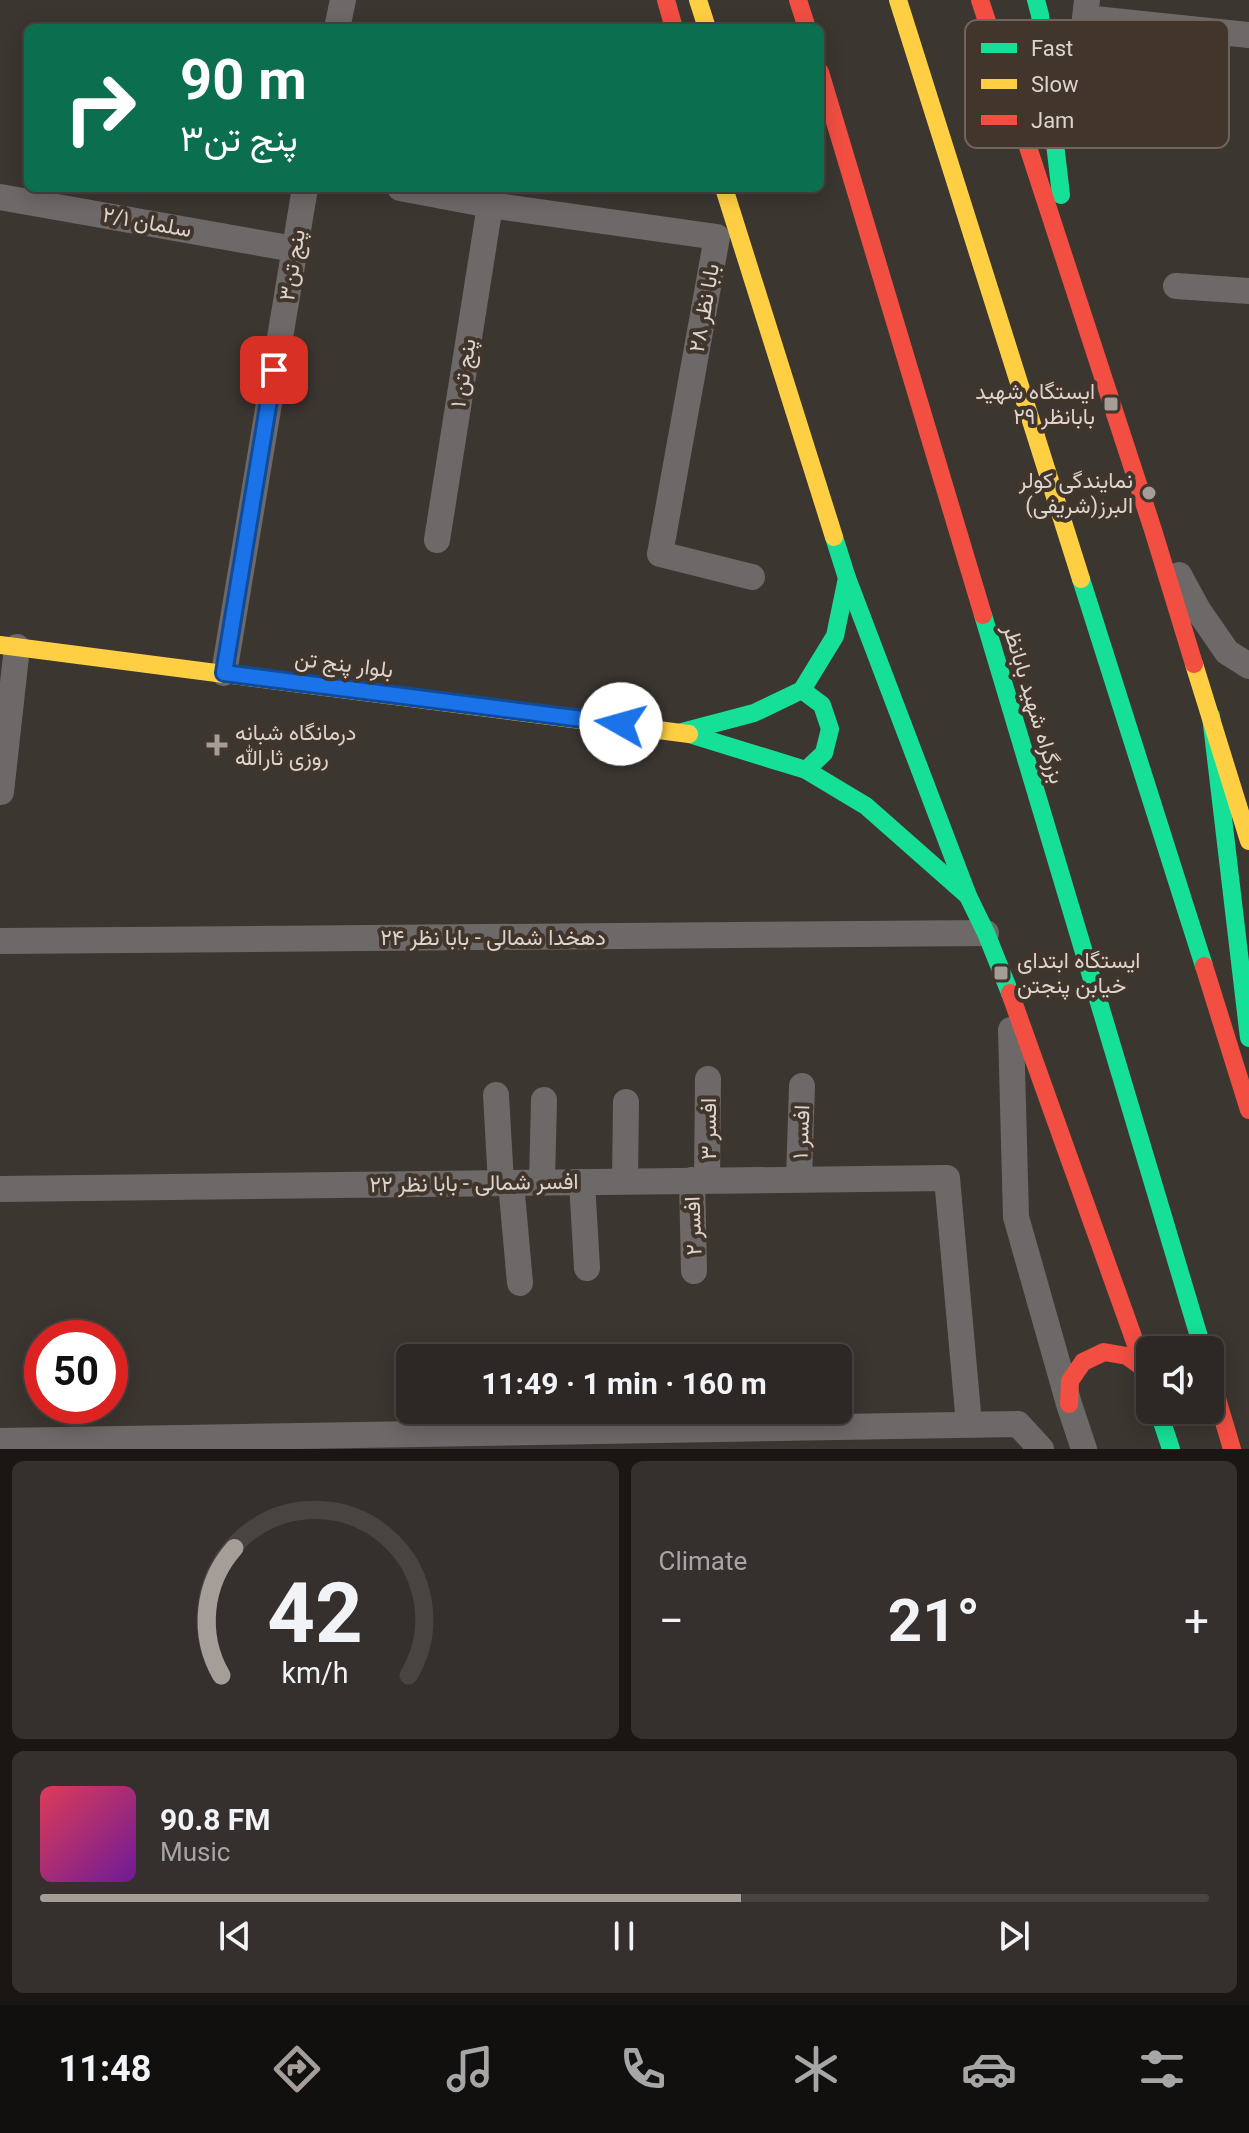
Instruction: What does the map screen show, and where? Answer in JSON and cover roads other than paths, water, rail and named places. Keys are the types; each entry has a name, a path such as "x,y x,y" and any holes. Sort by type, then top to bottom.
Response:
{"main road":[{"path":"666,0 673,24"},
{"path":"698,0 706,24"},
{"path":"798,0 806,24"},
{"path":"898,0 1249,1110"},
{"path":"980,0 987,20"},
{"path":"1036,0 1041,20"},
{"name":"بزرگراه شهید بابانظر","path":"824,85 1199,1336"},
{"path":"1029,148 1153,530 1249,841"},
{"path":"1056,148 1071,277"},
{"path":"725,192 847,578 968,896 1010,993 1136,1344"},
{"path":"748,203 756,291"},
{"path":"682,732 754,713 802,690 835,636 847,578"},
{"name":"بلوار پنج تن","path":"8,646 682,732"},
{"path":"802,690 822,705 830,729 824,753 806,770"},
{"path":"1211,716 1249,1038"},
{"path":"682,732 806,770 866,806 968,896"},
{"path":"1069,1404 1070,1381 1083,1362 1104,1352 1127,1356 1136,1365"},
{"path":"1224,1422 1232,1449"},
{"path":"1163,1424 1171,1449"}],"street":[{"path":"338,24 343,0"},
{"path":"1086,9 1155,20"},
{"path":"1229,32 1249,35"},
{"name":"پنج تن۳","path":"224,673 304,192"},
{"name":"بابا نظر ۲۸","path":"421,192 490,205 717,237 660,554 752,577"},
{"name":"سلمان ۲/۱","path":"0,197 294,249"},
{"name":"پنج تن ۱","path":"437,540 490,205"},
{"path":"1176,286 1249,291"},
{"path":"1153,530 1198,610 1227,652 1249,666"},
{"path":"1,792 8,646"},
{"name":"دهخدا شمالی - بابا نظر ۲۴","path":"0,941 986,933"},
{"path":"1010,993 1016,1217 1084,1449"},
{"name":"افسر ۳","path":"699,1180 708,1079"},
{"name":"افسر ۱","path":"799,1179 802,1086"},
{"path":"496,1095 520,1283"},
{"path":"542,1182 544,1100"},
{"path":"625,1181 626,1102"},
{"name":"افسر شمالی - بابا نظر ۲۲","path":"0,1189 947,1178 969,1424"},
{"name":"افسر ۲","path":"694,1271 699,1180"},
{"path":"582,1182 587,1268"},
{"path":"0,1441 1018,1424 1041,1449"}],"place":[{"name":"ایستگاه شهید بابانظر ۲۹","path":"1111,404"},
{"name":"نمایندگی کولر البرز(شریفی)","path":"1149,493"},
{"name":"درمانگاه شبانه روزی ثارالله","path":"217,745"},
{"name":"ایستگاه ابتدای خیابن پنجتن","path":"1001,973"}]}
